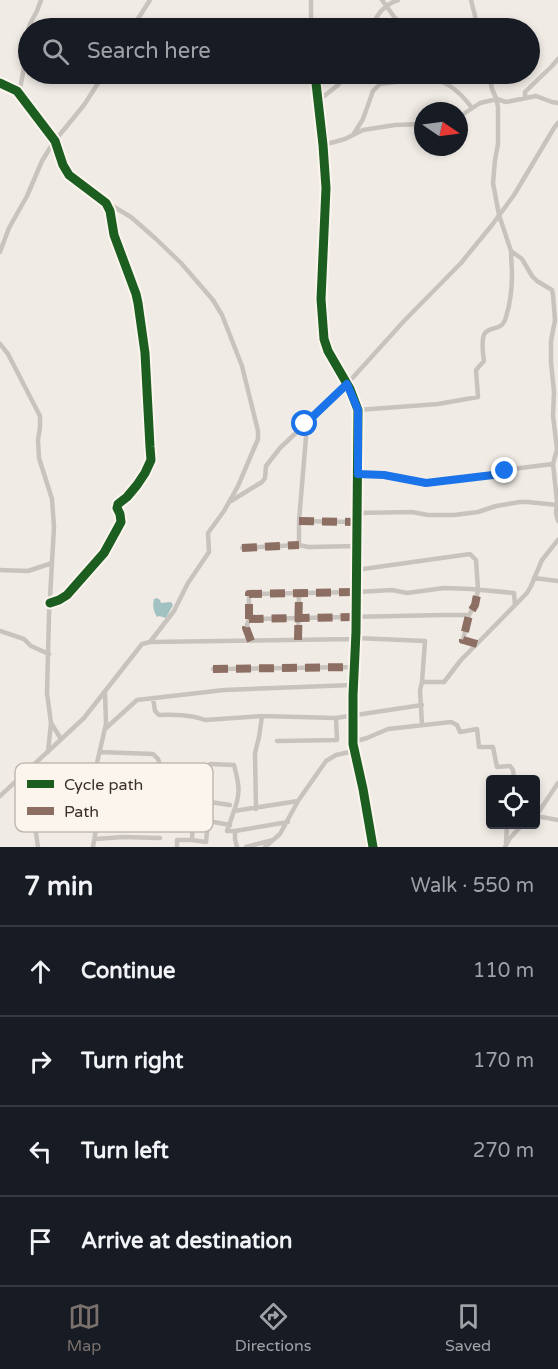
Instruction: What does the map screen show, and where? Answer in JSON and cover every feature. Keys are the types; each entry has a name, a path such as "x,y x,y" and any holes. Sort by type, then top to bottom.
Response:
{"street":[{"path":"33,18 41,0"},
{"path":"138,18 150,0"},
{"path":"310,0 311,18"},
{"path":"385,2 398,0"},
{"path":"471,0 476,18"},
{"path":"376,18 385,2"},
{"path":"385,2 396,18"},
{"path":"540,78 558,59"},
{"path":"0,83 20,94 54,141 66,171 106,203 131,217 181,262 213,300 234,344 248,387 258,439 229,503 208,533 209,552 188,583 174,611 150,642"},
{"path":"20,94 22,84"},
{"path":"0,252 9,228 27,196 36,171 54,141 84,105 98,84"},
{"path":"316,84 323,145 326,207 321,295 324,339 358,410 353,742 373,847"},
{"path":"318,101 338,84"},
{"path":"353,135 363,118 373,91 380,84"},
{"path":"450,84 463,95 472,108"},
{"path":"358,410 438,404 478,397 476,370 484,361 484,335 501,327 504,323 512,281 511,251 499,215 493,183 499,117 497,99 491,84"},
{"path":"525,98 525,92 533,84"},
{"path":"468,111 480,103 497,99 506,102 536,96 558,103"},
{"path":"229,503 262,482 269,461 347,384 461,263 514,195 558,123"},
{"path":"323,145 345,139 359,131 414,125"},
{"path":"50,603 67,595 104,553 121,522 118,504 137,485 151,460 145,353 138,303 114,235 110,211 106,203"},
{"path":"511,251 522,259 537,281 553,292 555,320 551,341 551,362 556,449 553,464 558,521"},
{"path":"0,344 8,354 39,416 39,458 53,507 47,693 51,723 48,752"},
{"path":"299,544 306,442 305,424"},
{"path":"358,474 384,475 426,483 493,475 512,469 553,464"},
{"path":"357,513 412,512 428,515 454,515 520,502 557,505"},
{"path":"299,521 357,522"},
{"path":"422,682 444,682 461,660 527,593 542,560 558,540"},
{"path":"242,548 299,544 308,547 357,546"},
{"path":"356,570 470,554 476,560 477,590 475,605 469,615 463,640 477,644"},
{"path":"0,570 28,571 52,563"},
{"path":"534,578 558,580"},
{"path":"251,640 246,628 249,619 249,594 392,590 407,594 444,588 514,593 515,605"},
{"path":"298,640 299,593"},
{"path":"249,619 469,615"},
{"path":"0,631 24,639 31,646 49,654"},
{"path":"36,763 88,714 140,645 150,642 356,639 425,641 420,690 422,725"},
{"path":"213,669 354,667"},
{"path":"105,729 137,700 235,689 353,685"},
{"path":"98,763 105,729 105,692"},
{"path":"153,698 155,711 159,715 176,714 205,720 262,716 336,718 422,705"},
{"path":"256,809 255,753 260,737 262,716"},
{"path":"277,741 337,740 336,718"},
{"path":"353,742 388,729 451,722 457,725 460,732 477,729 479,747 493,747 496,767 510,766 514,775"},
{"path":"51,723 61,739"},
{"path":"265,847 276,839 288,822 298,801 326,761 336,755 354,751"},
{"path":"100,752 153,754 160,763"},
{"path":"213,764 234,765 238,781 239,798 227,832 288,822"},
{"path":"0,796 15,782"},
{"path":"540,810 558,783"},
{"path":"551,794 558,795"},
{"path":"234,811 298,801"},
{"path":"213,802 230,805"},
{"path":"540,817 558,820"},
{"path":"213,822 230,825"},
{"path":"505,845 507,829"},
{"path":"505,845 518,829"},
{"path":"236,831 237,847"},
{"path":"36,832 38,847"},
{"path":"93,847 96,832"},
{"path":"192,832 192,840"},
{"path":"177,847 177,840 206,842 207,832"},
{"path":"95,839 160,838"},
{"path":"246,847 276,839"}],"water":[{"path":"157,598 161,603 171,602 173,605 166,618 157,617 155,613 153,602"}],"marked path":[{"path":"299,521 357,522"},
{"path":"242,548 299,545"},
{"path":"477,644 463,640 478,590"},
{"path":"249,619 249,594 357,592"},
{"path":"298,640 299,593"},
{"path":"251,641 246,628 249,619 356,617"},
{"path":"213,669 354,667"}],"cycle path":[{"path":"0,83 17,91 55,141 69,175 106,203 110,211 114,235 136,294 145,353 151,460 137,485 118,504 121,522 104,553 67,595 50,603"},
{"path":"316,84 326,188 321,299 324,339 328,351 350,389 358,410 353,744 373,847"}],"route":[{"path":"305,424 347,384 358,410 358,474 384,475 426,483 493,475 505,471"}]}
